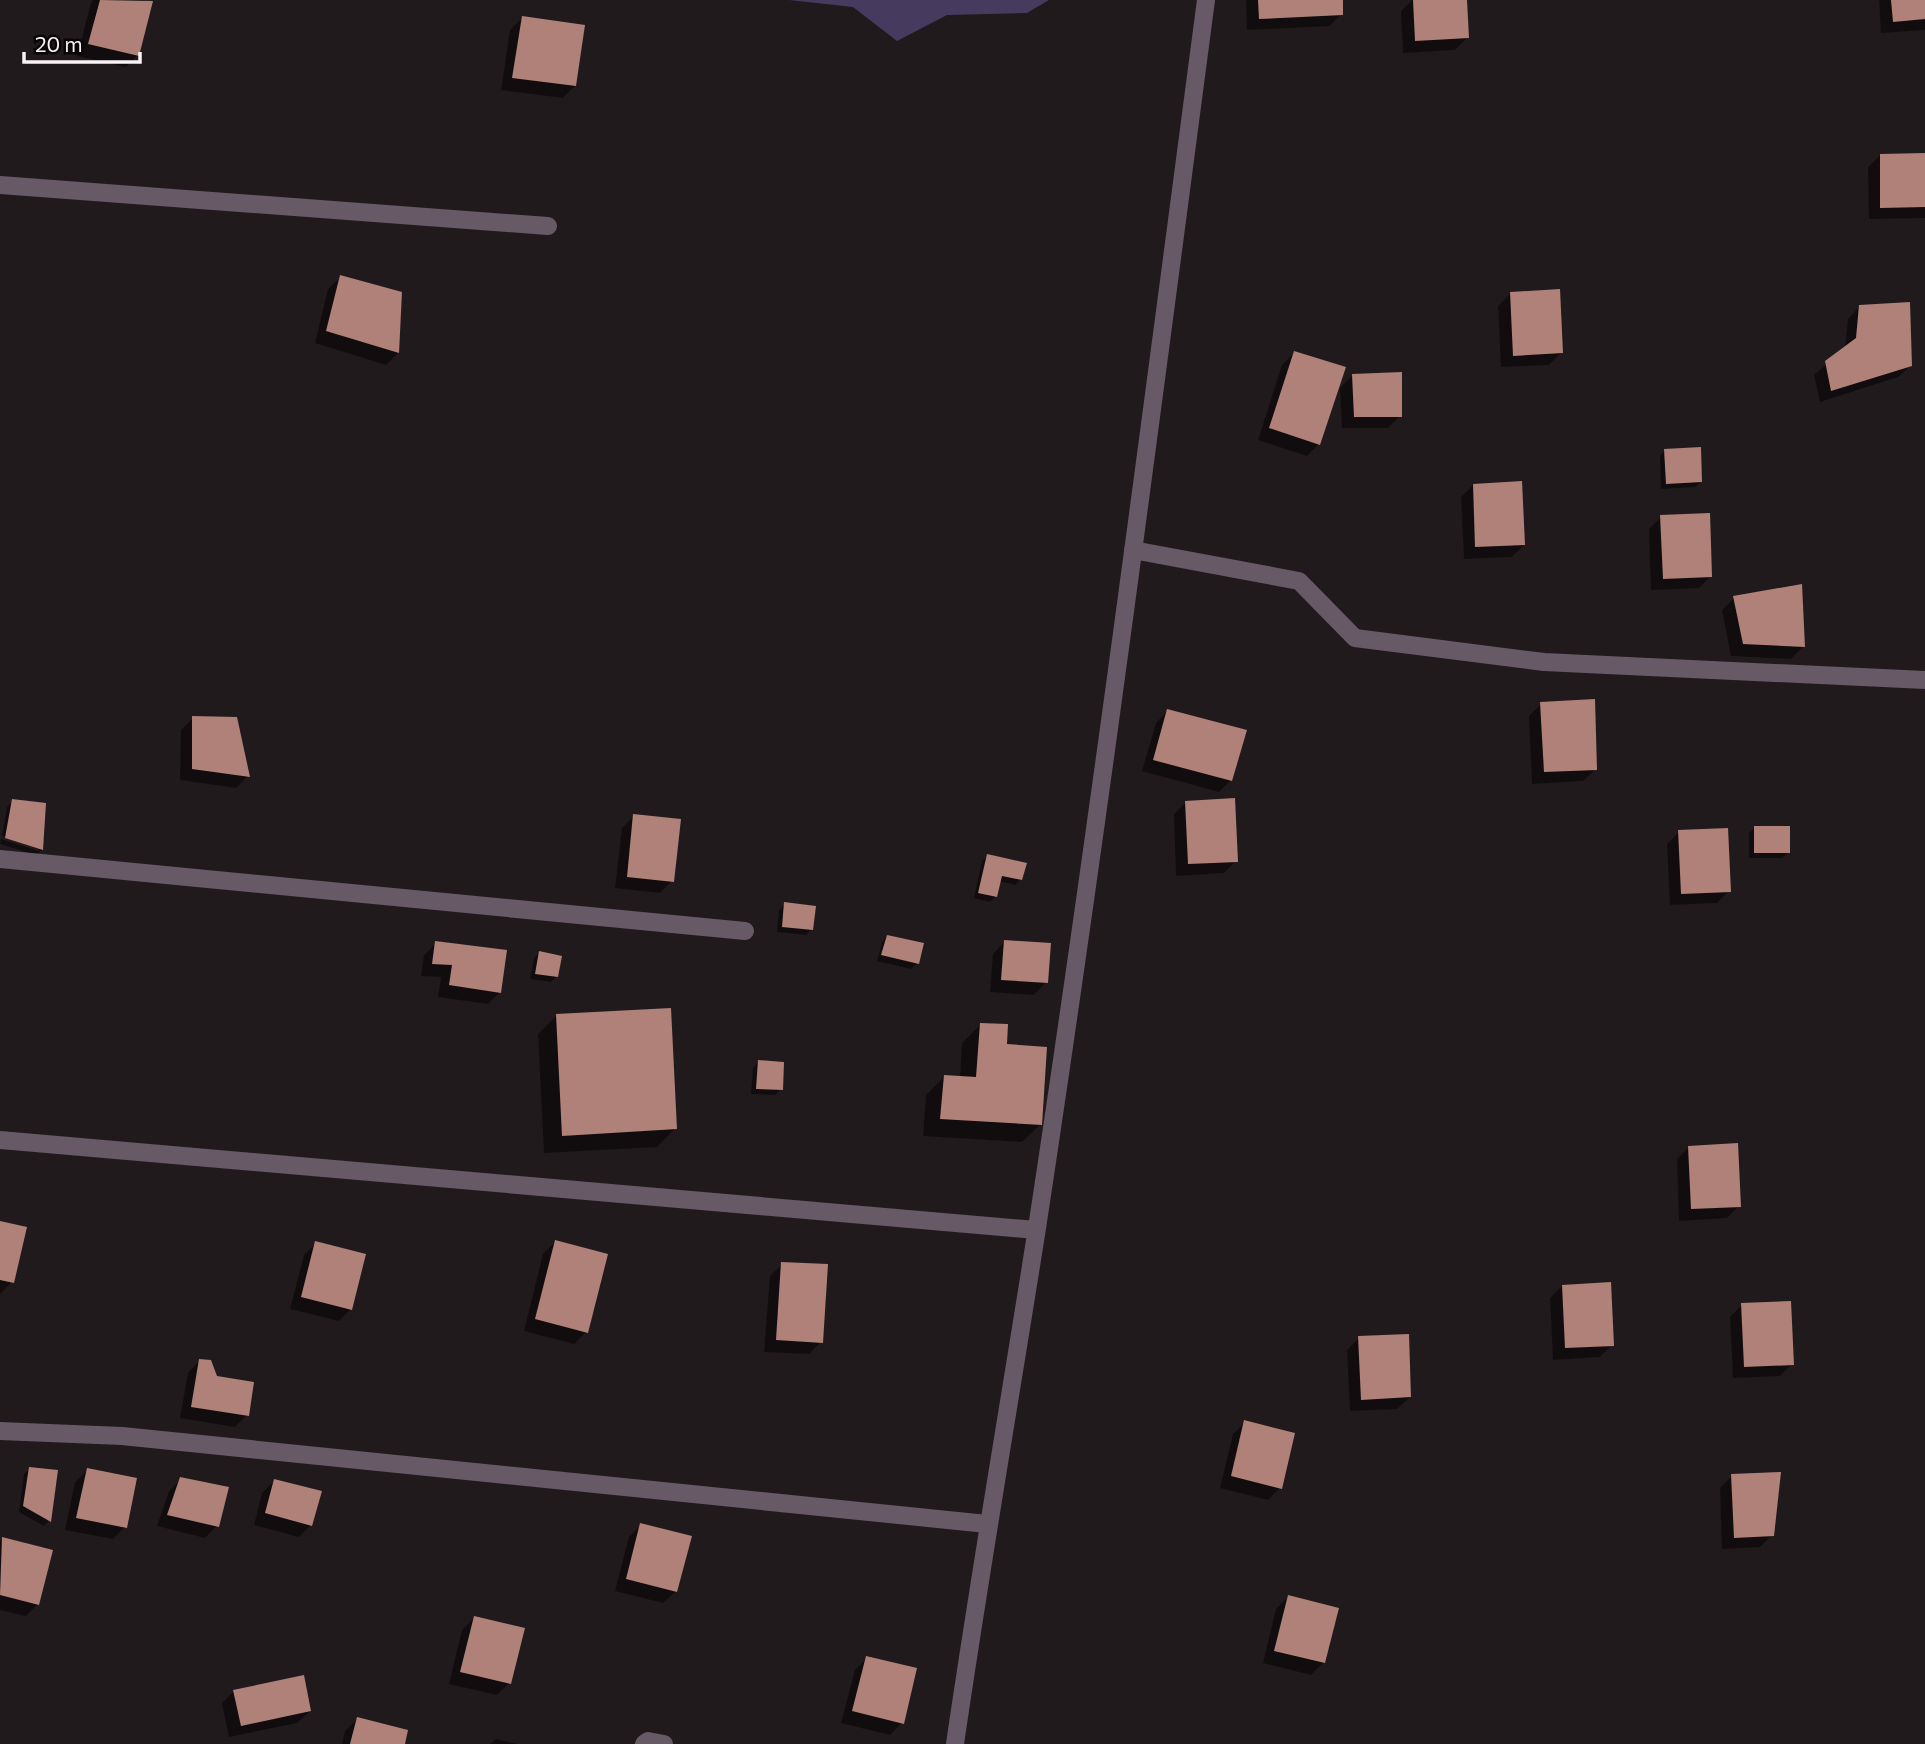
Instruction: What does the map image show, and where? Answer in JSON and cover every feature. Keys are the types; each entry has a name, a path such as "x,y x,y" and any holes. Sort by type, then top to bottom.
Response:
{"street":[{"path":"955,1744 1036,1230 1116,680 1206,0"},
{"path":"0,185 548,226"},
{"path":"1133,550 1299,580 1355,638 1544,662 1925,680"},
{"path":"0,859 745,931"},
{"path":"0,1140 1036,1230"},
{"path":"0,1431 122,1436 988,1524"},
{"path":"644,1744 648,1741 664,1744"}],"shaded area":[{"path":"789,0 1049,0 1027,13 947,15 897,41 853,7"}],"building":[{"path":"100,0 153,1 139,56 88,44"},
{"path":"1258,0 1343,0 1343,15 1259,19"},
{"path":"1413,0 1467,0 1469,38 1415,41"},
{"path":"1891,0 1925,0 1925,19 1893,22"},
{"path":"522,16 585,25 576,86 512,78"},
{"path":"1925,153 1925,207 1880,208 1880,154"},
{"path":"340,275 402,292 399,353 326,331"},
{"path":"1560,289 1563,353 1513,356 1510,292"},
{"path":"1910,302 1912,366 1831,391 1825,361 1856,338 1859,305"},
{"path":"1294,351 1346,367 1320,445 1269,428"},
{"path":"1402,372 1402,417 1354,417 1352,374"},
{"path":"1701,447 1702,482 1666,484 1664,449"},
{"path":"1522,481 1525,545 1475,547 1473,484"},
{"path":"1710,513 1712,577 1663,579 1660,515"},
{"path":"1802,584 1805,647 1743,644 1733,596"},
{"path":"1595,699 1597,770 1544,772 1540,702"},
{"path":"1167,709 1247,730 1232,781 1153,760"},
{"path":"192,716 237,717 250,777 192,769"},
{"path":"1235,798 1238,862 1188,864 1185,801"},
{"path":"12,799 46,803 43,850 5,838"},
{"path":"633,814 681,819 674,882 627,877"},
{"path":"1754,826 1790,826 1790,853 1754,853"},
{"path":"1728,828 1731,892 1681,894 1678,830"},
{"path":"987,854 1027,863 1022,880 1002,876 997,897 978,893"},
{"path":"784,902 816,906 813,930 782,927"},
{"path":"887,935 924,943 919,964 881,955"},
{"path":"1004,940 1051,943 1048,983 1001,980"},
{"path":"435,941 507,950 501,993 449,985 452,965 432,964"},
{"path":"539,951 562,956 558,977 535,974"},
{"path":"671,1008 677,1129 562,1136 556,1014"},
{"path":"980,1023 1008,1024 1007,1044 1047,1047 1042,1125 940,1119 944,1075 976,1077"},
{"path":"758,1060 784,1062 783,1090 756,1089"},
{"path":"1738,1143 1741,1207 1691,1209 1688,1146"},
{"path":"0,1221 27,1227 14,1283 0,1280"},
{"path":"555,1240 608,1254 588,1333 535,1319"},
{"path":"315,1241 366,1254 352,1310 301,1297"},
{"path":"781,1262 828,1264 823,1343 776,1340"},
{"path":"1611,1282 1614,1346 1565,1348 1562,1285"},
{"path":"1791,1301 1794,1365 1744,1367 1741,1303"},
{"path":"1409,1334 1411,1397 1361,1400 1358,1336"},
{"path":"199,1359 211,1360 217,1376 254,1382 249,1416 191,1407"},
{"path":"1244,1420 1295,1433 1282,1489 1231,1476"},
{"path":"29,1467 58,1470 51,1522 23,1506"},
{"path":"87,1468 137,1478 127,1528 76,1518"},
{"path":"1781,1472 1774,1536 1734,1538 1731,1474"},
{"path":"180,1477 229,1487 219,1527 167,1515"},
{"path":"274,1479 322,1491 312,1526 265,1513"},
{"path":"640,1523 692,1536 677,1592 626,1579"},
{"path":"2,1537 53,1550 39,1605 0,1595"},
{"path":"1288,1595 1339,1608 1325,1663 1274,1651"},
{"path":"474,1616 525,1628 511,1684 460,1672"},
{"path":"866,1656 917,1668 904,1724 852,1711"},
{"path":"304,1675 311,1711 241,1726 233,1690"},
{"path":"357,1717 408,1730 405,1744 350,1744"}]}
